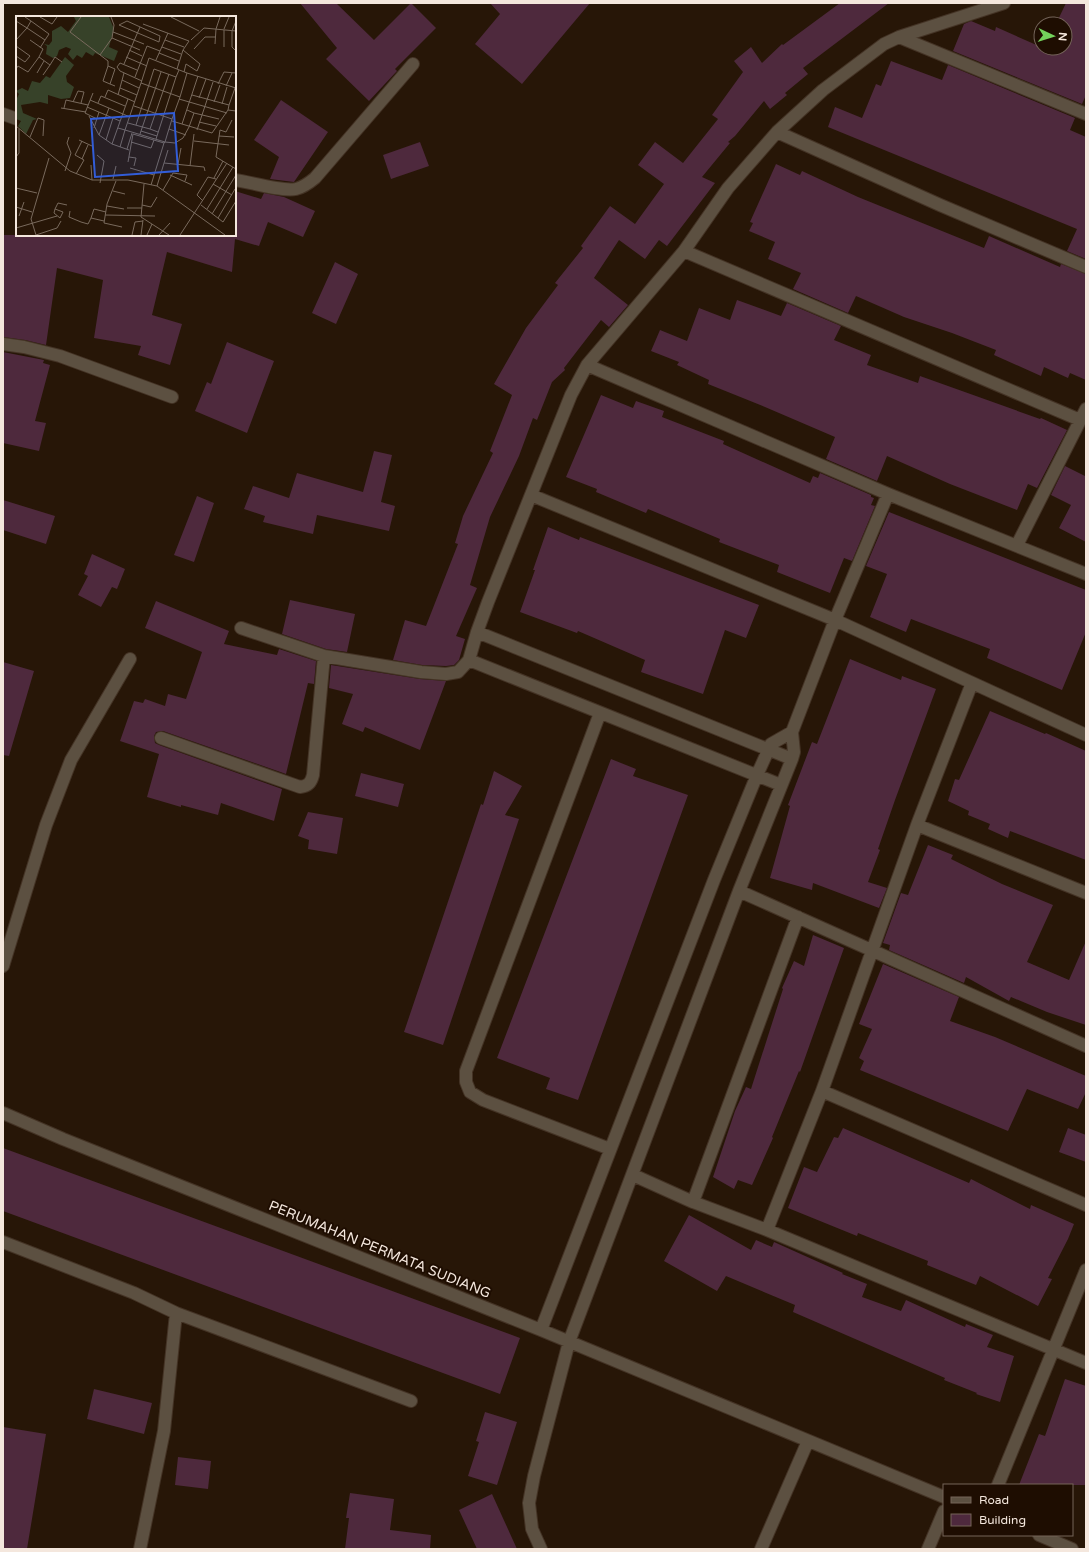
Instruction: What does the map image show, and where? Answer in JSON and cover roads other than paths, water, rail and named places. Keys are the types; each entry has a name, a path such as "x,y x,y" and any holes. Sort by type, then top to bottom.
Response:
{"street":[{"path":"241,628 324,656 421,672 446,674 458,672 469,660 477,632 571,395 587,365 684,251 728,188 777,132 823,90 884,44 899,37 1004,3"},
{"path":"899,37 1085,112"},
{"path":"236,180 285,189 295,189 304,186 315,178 413,64"},
{"path":"3,114 16,119"},
{"path":"777,132 940,205 1086,267"},
{"path":"684,251 1080,420"},
{"path":"3,344 24,347 60,356 172,397"},
{"path":"587,365 888,494 1086,574"},
{"path":"1017,545 1086,409"},
{"path":"541,1549 532,1529 529,1503 534,1476 569,1342 633,1175 738,891 792,759 794,752 792,732 835,620 888,494"},
{"path":"531,495 835,620 972,683 1085,731"},
{"path":"477,632 769,748 792,759"},
{"path":"161,738 300,786 310,784 313,775 324,656"},
{"path":"3,966 46,825 71,760 130,659"},
{"path":"469,660 781,785"},
{"path":"767,1230 822,1091 917,825 972,683"},
{"path":"600,713 466,1071 466,1082 470,1092 483,1100 610,1149"},
{"path":"541,1330 711,887 757,775 771,744 792,732"},
{"path":"917,825 1086,892"},
{"path":"738,891 1086,1046"},
{"path":"693,1202 798,917"},
{"path":"822,1091 1086,1205"},
{"name":"PERUMAHAN PERMATA SUDIANG","path":"3,1113 70,1142 541,1330 745,1416 943,1497"},
{"path":"633,1175 693,1202 767,1230 1086,1362"},
{"path":"3,1242 134,1294 176,1313 412,1401"},
{"path":"998,1484 1086,1270"},
{"path":"140,1549 164,1431 176,1313"},
{"path":"761,1549 808,1441"},
{"path":"928,1549 943,1514"},
{"path":"1041,1536 1072,1549"}]}
